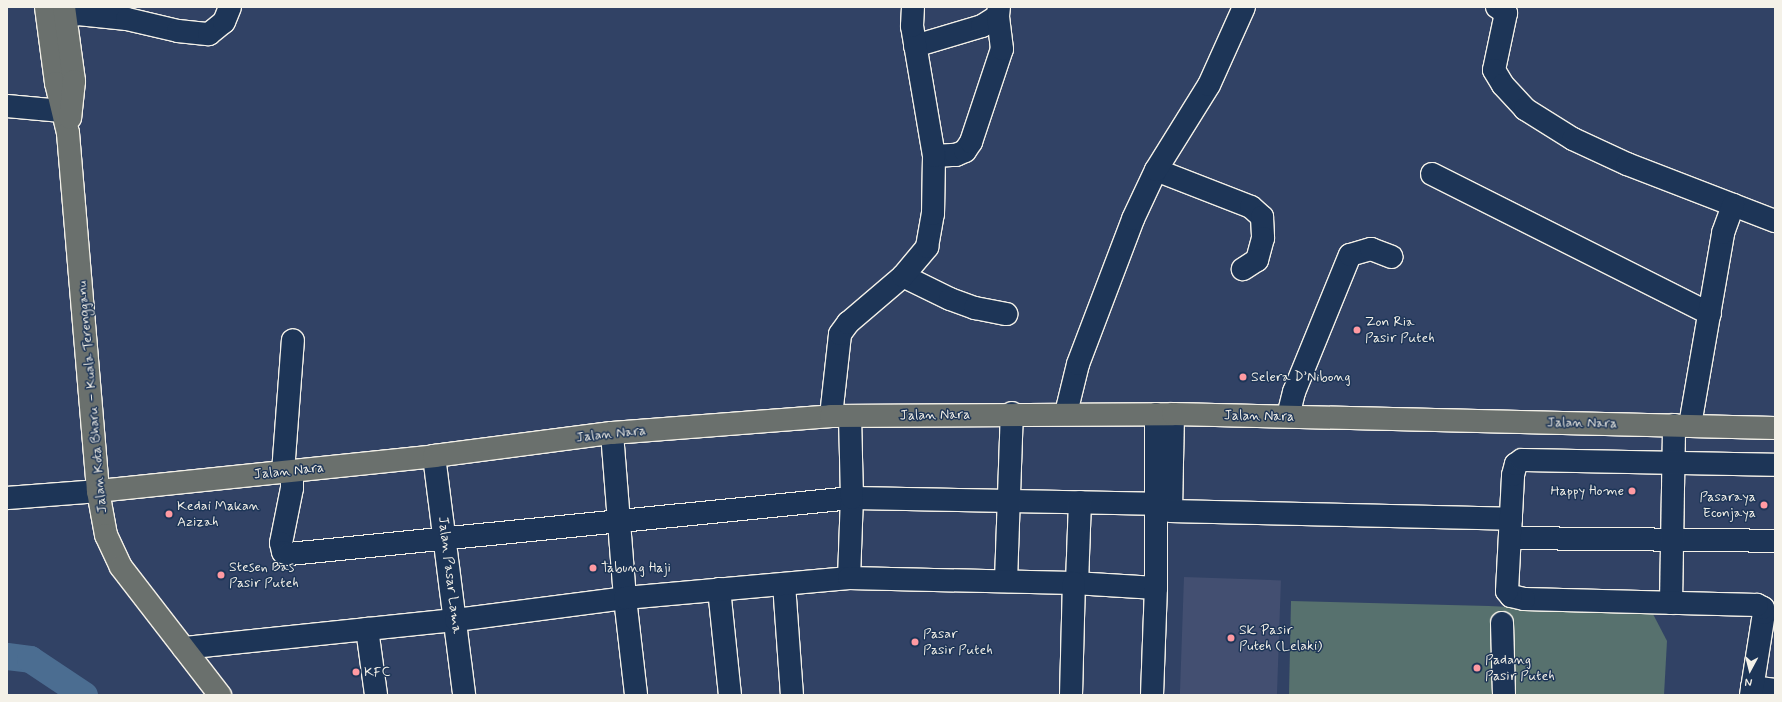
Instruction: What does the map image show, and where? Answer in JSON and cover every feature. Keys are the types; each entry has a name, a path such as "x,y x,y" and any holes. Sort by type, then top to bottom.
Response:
{"main road":[{"path":"38,7 65,82"},
{"name":"Jalan Kota Bharu – Kuala Terengganu","path":"46,7 65,82 98,491 106,535 121,567 220,695"},
{"path":"65,82 68,10"},
{"name":"Jalan Kota Bharu – Kuala Terengganu","path":"65,82 62,111 68,133"},
{"name":"Jalan Nara","path":"98,491 434,456 612,433 841,416 1012,413 1164,414 1775,428"}],"street":[{"path":"68,10 78,14 128,19 178,31 209,34 224,22 230,7"},
{"path":"849,578 852,498 841,416 840,334 848,323 903,276 927,247 933,214 934,156 915,46 913,7"},
{"path":"1066,413 1078,364 1133,219 1156,170 1209,85 1244,7"},
{"path":"1507,9 1494,70 1503,85 1525,109 1573,139 1627,164 1775,220"},
{"path":"915,46 945,35 968,32 999,12 1002,49 971,142 965,151 956,155 934,156"},
{"path":"7,106 62,111"},
{"path":"1156,170 1251,207 1262,217 1263,238 1256,260 1243,269"},
{"path":"1432,174 1710,314"},
{"path":"1671,603 1674,464 1682,425 1710,314 1723,233 1733,205"},
{"path":"1288,416 1294,392 1350,255 1371,249 1392,257"},
{"path":"903,276 956,301 1006,314"},
{"path":"293,340 287,471 292,488 281,543 283,552 289,554 852,498 1080,502 1510,528 1672,540 1775,541"},
{"path":"1006,581 1012,413"},
{"path":"1164,414 1163,507 1166,695"},
{"path":"612,433 625,598 636,695"},
{"name":"Jalan Pasar Lama","path":"434,456 456,620 464,695"},
{"path":"1775,465 1522,460 1516,464 1513,475 1507,591 1511,596 1524,599 1757,605 1763,608 1751,691 1775,690"},
{"path":"7,498 98,491"},
{"path":"1071,695 1075,583 1080,502"},
{"path":"1152,695 1156,588 1163,507"},
{"path":"184,648 456,620 625,598 849,578 1075,583 1156,588"},
{"path":"784,584 792,695"},
{"path":"719,589 730,695"},
{"path":"1502,623 1504,695"},
{"path":"367,629 376,695"}],"shaded area":[{"name":"SK Pasir Puteh (Lelaki)","path":"1184,577 1281,580 1277,695 1180,695"}],"green space":[{"name":"Padang Pasir Puteh","path":"1291,601 1489,606 1653,614 1667,641 1664,695 1289,695"}],"waterway":[{"path":"7,656 30,659 84,695"}],"place":[{"name":"Zon Ria Pasir Puteh","path":"1357,330"},
{"name":"Selera D’Nibong","path":"1243,377"},
{"name":"Happy Home","path":"1632,491"},
{"name":"Pasaraya Econjaya","path":"1764,505"},
{"name":"Kedai Makan Azizah","path":"169,514"},
{"name":"Tabung Haji","path":"593,568"},
{"name":"Stesen Bas Pasir Puteh","path":"221,575"},
{"name":"SK Pasir Puteh (Lelaki)","path":"1231,638"},
{"name":"Pasar Pasir Puteh","path":"915,642"},
{"name":"Padang Pasir Puteh","path":"1477,668"},
{"name":"KFC","path":"356,672"}]}
